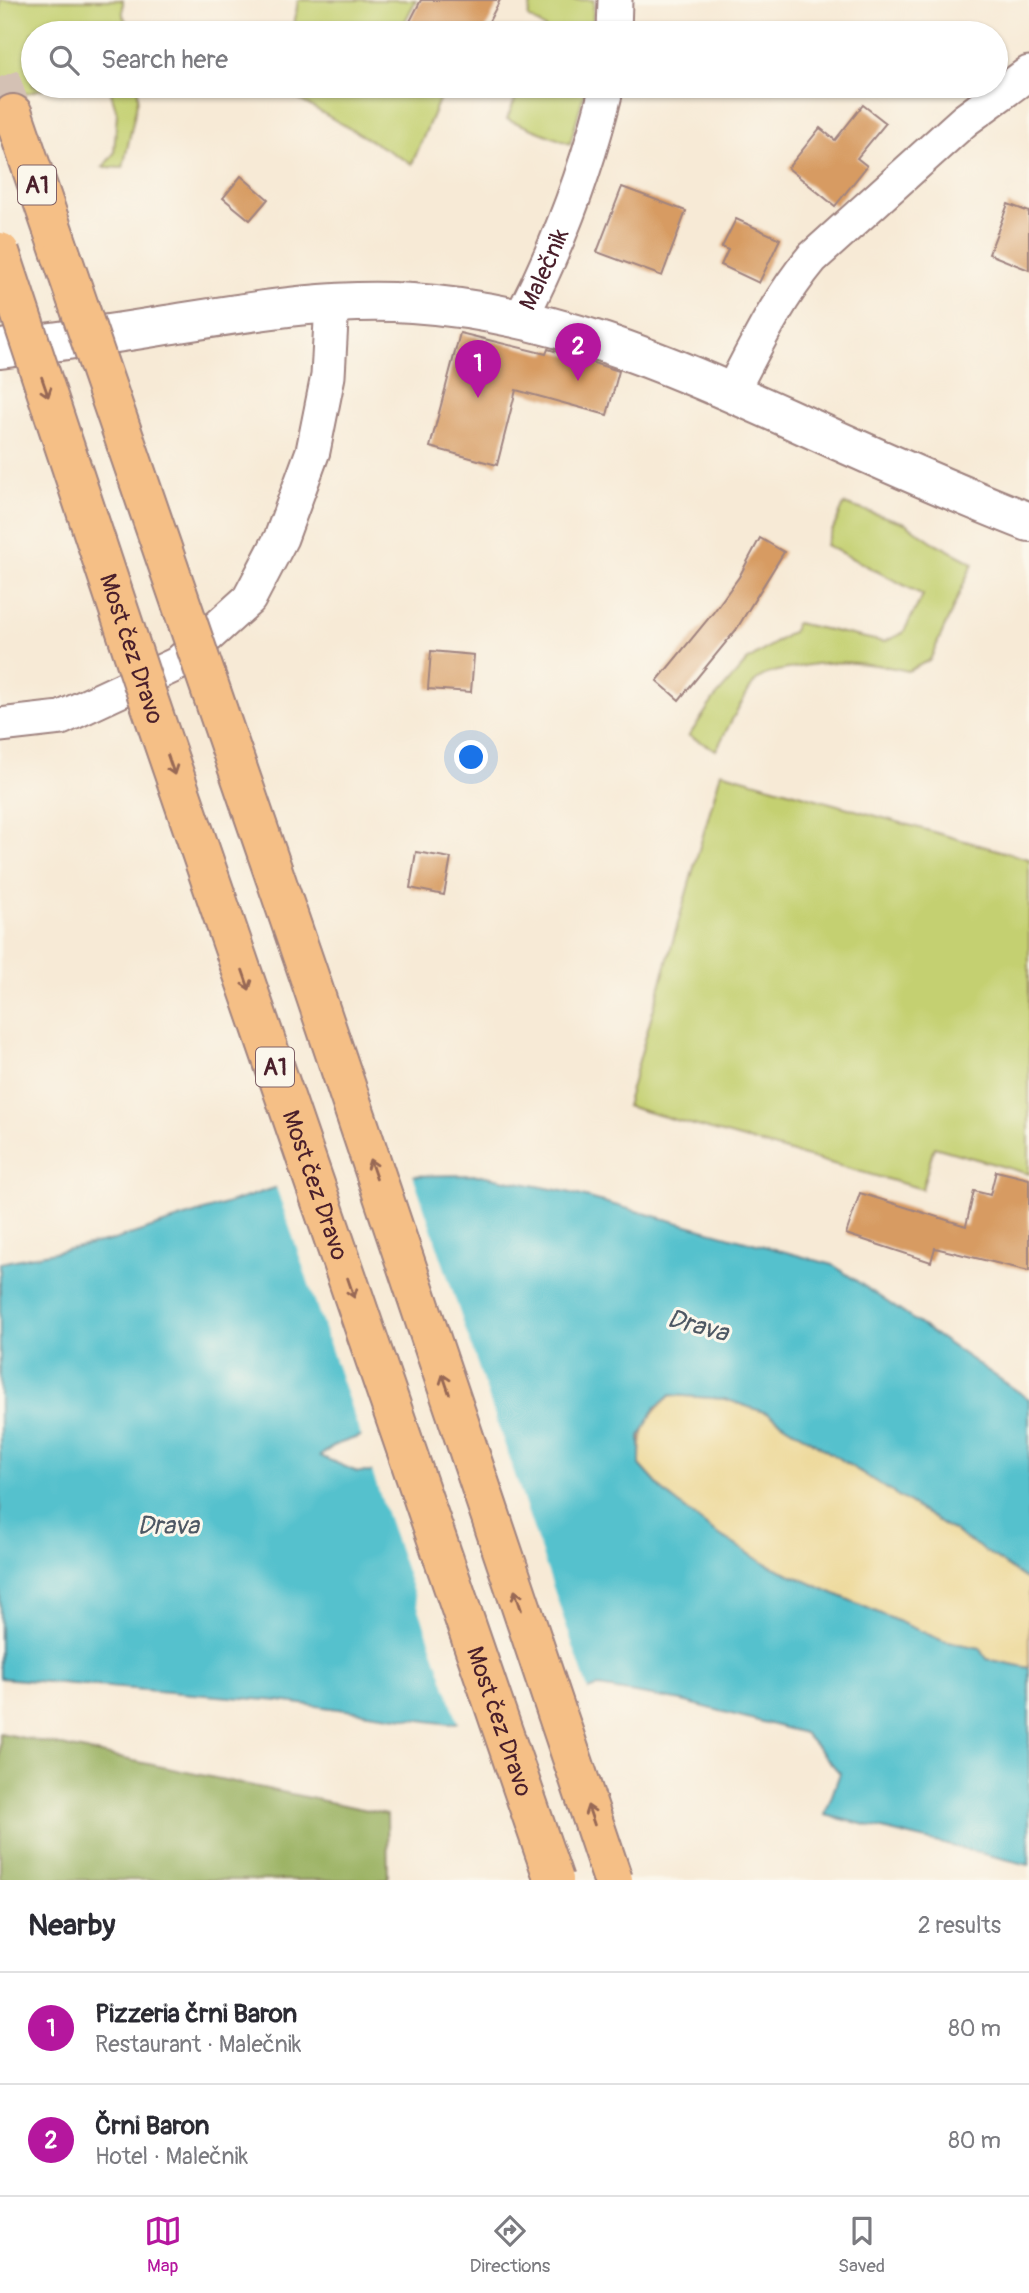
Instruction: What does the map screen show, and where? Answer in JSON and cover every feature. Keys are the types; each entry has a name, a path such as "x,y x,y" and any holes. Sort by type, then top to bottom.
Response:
{"highway":[{"name":"A1","path":"13,114 307,970 613,1880"},
{"name":"Most čez Dravo","path":"0,252 149,701 554,1880"}],"street":[{"path":"614,21 615,0"},
{"path":"1008,88 1029,73"},
{"name":"Malečnik","path":"604,98 575,197 541,280 521,318 624,348 943,489 1029,522"},
{"path":"731,393 777,306 791,283 812,258 965,120 995,98"},
{"path":"0,349 277,307 328,303 409,302 521,318"},
{"path":"0,725 61,718 177,664 249,599 281,538 313,451 328,376 331,321 328,303"}],"green space":[{"path":"0,0 123,0 123,15 126,21 21,21 21,95 0,102"},
{"path":"298,0 416,0 405,21 295,21"},
{"path":"532,0 594,0 593,21 534,21 528,17"},
{"path":"113,98 138,98 123,168 103,167 114,153 117,113"},
{"path":"296,98 440,98 412,164"},
{"path":"516,98 583,98 570,144 507,119"},
{"path":"844,504 905,523 933,542 973,563 930,660 908,671 879,665 837,663 808,665 771,673 754,683 716,750 689,736 714,699 747,661 793,631 796,623 884,642 903,633 923,595 826,545"},
{"path":"721,772 1029,859 1029,1174 934,1147 922,1189 626,1106"},
{"path":"0,1733 387,1814 388,1880 0,1880"}],"sand":[{"path":"671,1395 725,1399 767,1413 1029,1581 1029,1668 987,1659 980,1648 943,1641 764,1563 710,1529 665,1493 640,1465 645,1426"}],"water":[{"name":"Drava","path":"481,1175 567,1192 833,1265 1029,1399 1029,1581 767,1413 725,1399 671,1395 655,1408 640,1436 640,1465 665,1493 710,1529 764,1563 943,1641 980,1648 987,1659 1029,1668 1029,1865 825,1815 840,1773 804,1733 682,1701 599,1687 450,1724 279,1701 0,1678 0,1263 114,1240 309,1177","holes":["384,1428 463,1428 473,1474 357,1472 320,1456 335,1445"]}],"pier":[{"path":"412,1172 589,1693 459,1725 371,1469 471,1470 462,1432 385,1432 362,1440 275,1184 309,1174"}],"building":[{"path":"421,0 500,0 489,21 410,21"},
{"path":"863,105 886,123 857,158 867,166 835,206 788,168 820,128 835,140"},
{"path":"241,176 268,199 250,220 223,198"},
{"path":"622,187 686,211 662,276 597,252"},
{"path":"1008,204 1029,212 1029,270 989,254"},
{"path":"736,219 780,239 759,283 721,265 728,250 722,247"},
{"path":"460,333 546,354 548,349 619,371 607,415 516,390 497,465 430,447"},
{"path":"760,538 784,552 736,630 679,700 657,681 739,577"},
{"path":"431,651 474,655 471,692 428,689"},
{"path":"416,852 451,858 444,895 410,888"},
{"path":"996,1171 1029,1179 1029,1271 935,1248 931,1262 846,1234 860,1193 966,1226 974,1191 990,1195"}],"tunnel":[{"path":"0,77 13,114"}],"place":[{"name":"Črni Baron","path":"578,381"},
{"name":"Pizzeria črni Baron","path":"478,398"}]}
